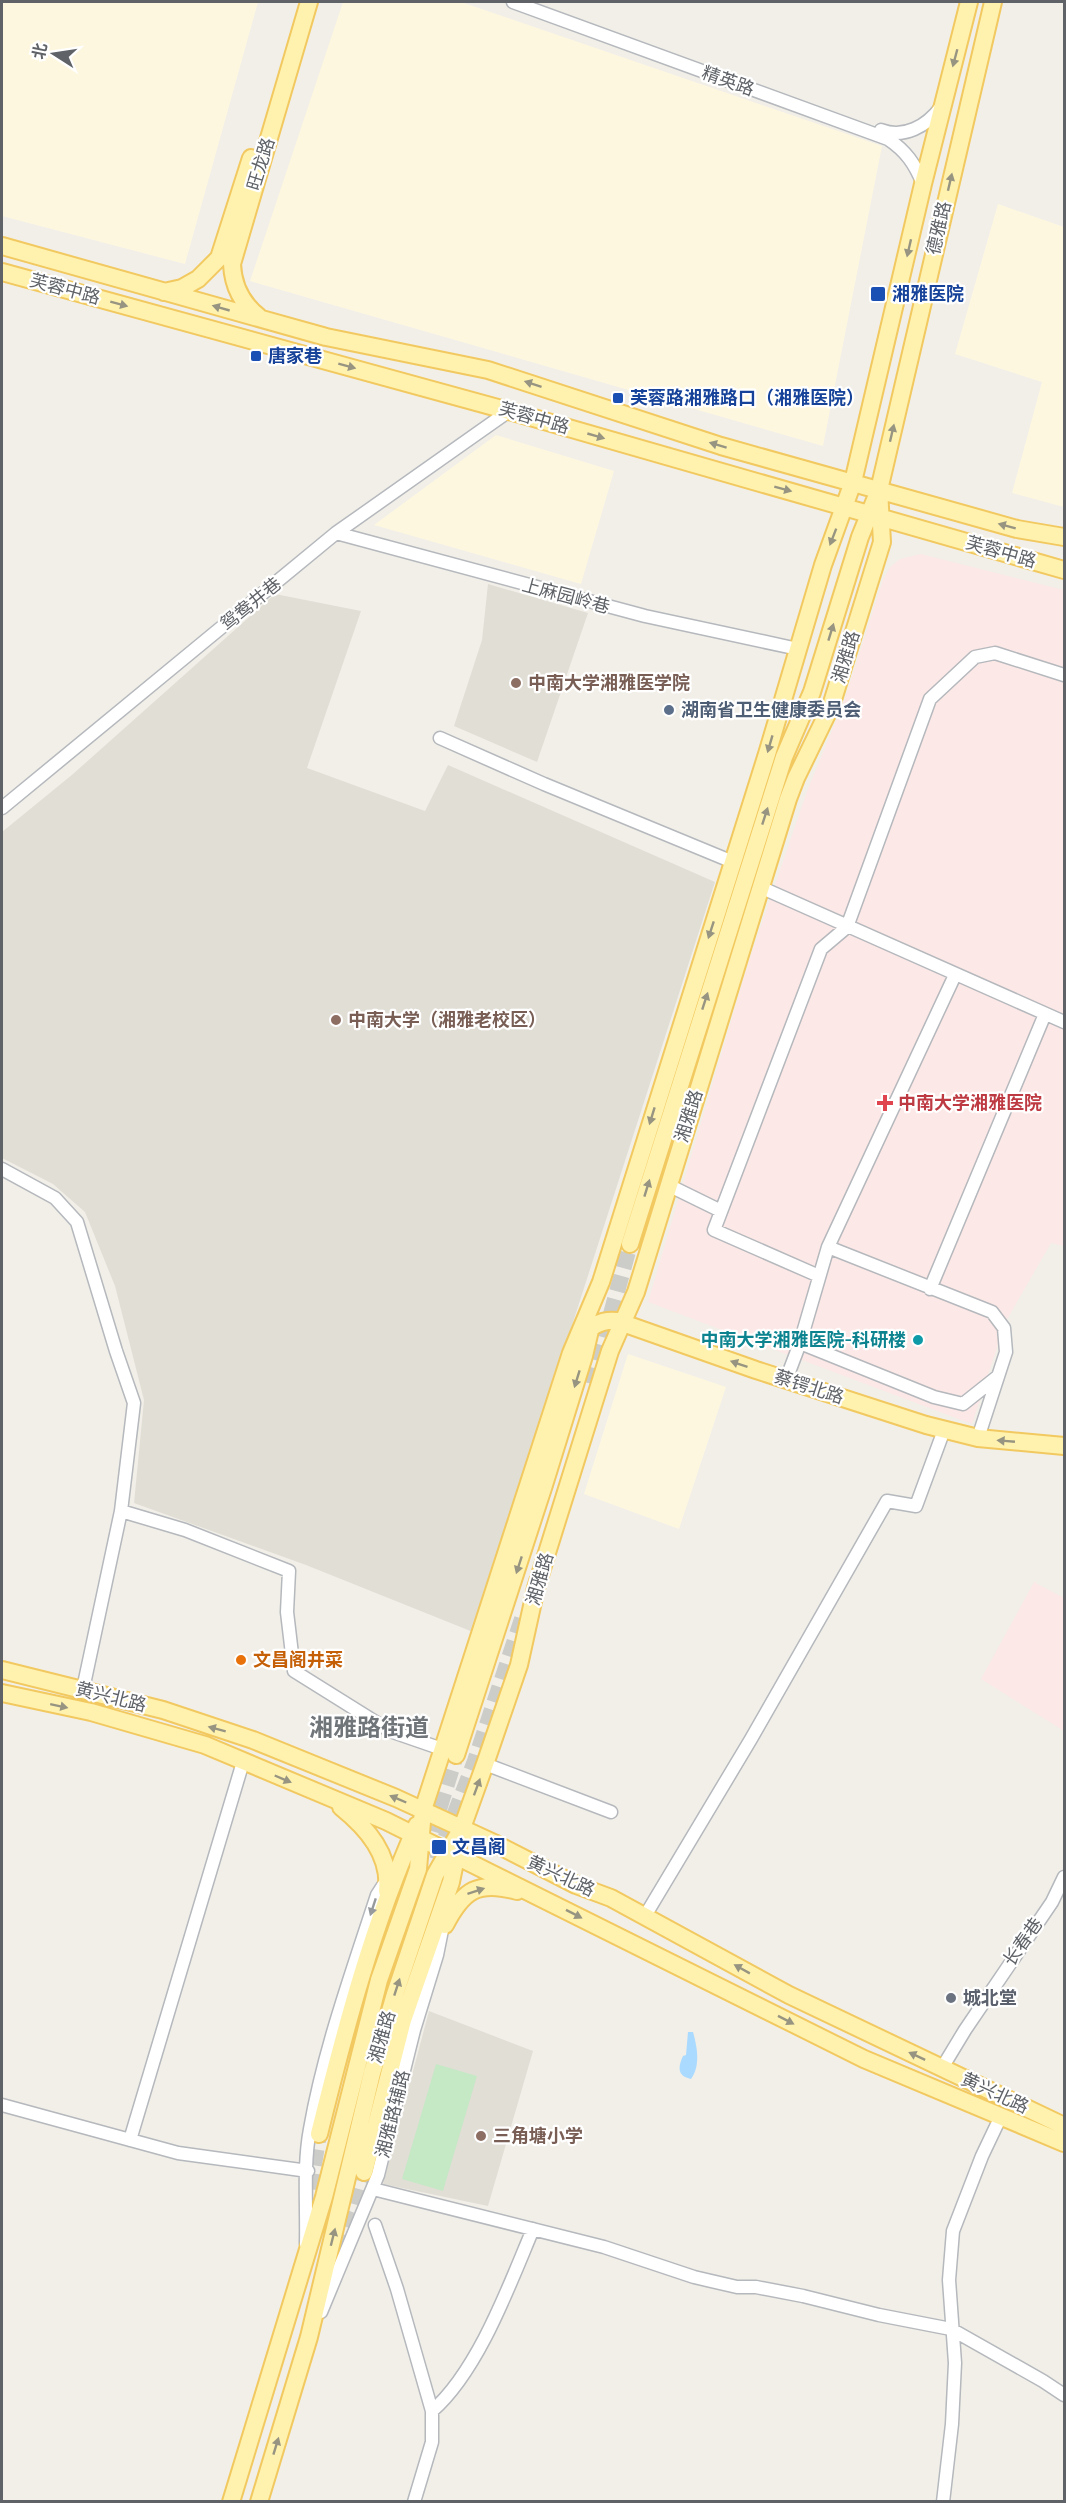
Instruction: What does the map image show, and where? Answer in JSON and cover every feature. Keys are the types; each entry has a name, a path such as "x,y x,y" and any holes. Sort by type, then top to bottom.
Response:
{"main road":[{"name":"旺龙路","path":"165,292 182,288 198,279 219,258 297,2"},
{"name":"旺龙路","path":"262,320 252,312 239,295 232,264 309,2"},
{"name":"德雅路","path":"854,482 923,184 969,2"},
{"name":"德雅路","path":"879,490 993,2"},
{"name":"芙蓉中路","path":"2,246 326,337 489,370 721,446 1017,529 1065,537"},
{"name":"芙蓉中路","path":"2,272 509,411 1065,570"},
{"name":"湘雅路","path":"231,2502 305,2253 324,2197 379,1980 418,1869 417,1836 423,1810 450,1752 544,1485 584,1356 601,1282 830,545 854,482"},
{"name":"湘雅路","path":"259,2502 309,2337 382,2036 432,1886 452,1853 462,1828 519,1665 536,1588 610,1351 636,1292 760,887 796,778 831,706 882,542 875,516 879,490"},
{"name":"湘雅路","path":"630,1244 784,757 812,692 860,537 875,516"},
{"name":"湘雅路","path":"450,1752 571,1353 601,1282"},
{"name":"蔡锷北路","path":"590,1328 609,1320 622,1322 786,1380 944,1430 978,1438 1065,1446"},
{"path":"571,1353 590,1328"},
{"name":"黄兴北路","path":"2,1670 163,1710 253,1740 423,1810 576,1885 611,1898 789,1995 1065,2126"},
{"name":"黄兴北路","path":"2,1693 91,1712 205,1745 417,1836 864,2060 1065,2143"},
{"path":"332,1799 350,1814 374,1841 383,1858 387,1880 386,1905"},
{"path":"319,2134 355,2000 386,1905 402,1857 417,1836"},
{"path":"364,2172 394,2052 451,1882 452,1853"},
{"path":"421,1971 457,1903 466,1894 474,1890 497,1887 545,1899"}],"street":[{"name":"精英路","path":"513,2 888,139 908,154 923,184"},
{"name":"精英路","path":"531,2 885,132 894,134 913,130 933,118 943,104"},
{"name":"鸳鸯井巷","path":"2,808 336,533 509,411"},
{"name":"上麻园岭巷","path":"336,533 645,616 798,649"},
{"path":"819,1276 714,1230 821,949 847,927 930,699 975,657 995,653 1065,675"},
{"path":"440,738 544,784 733,862"},
{"path":"760,887 1065,1022"},
{"path":"786,1380 800,1343 828,1247 955,975"},
{"path":"930,1289 1045,1014"},
{"path":"2,1169 55,1198 77,1222 134,1403 122,1511 84,1689"},
{"path":"668,1185 721,1211"},
{"path":"828,1247 992,1312 1004,1328 1006,1352 978,1438"},
{"path":"800,1343 934,1397 963,1404 998,1376"},
{"path":"645,1916 751,1739 886,1501 916,1506 944,1430"},
{"path":"122,1511 185,1530 289,1571 287,1612 294,1671 390,1731 450,1752"},
{"path":"130,2140 243,1762"},
{"path":"485,1764 611,1812"},
{"path":"305,2253 310,2130 336,2023 377,1895 402,1857"},
{"name":"长春巷","path":"942,2068 989,1993 1052,1902 1065,1877"},
{"name":"湘雅路辅路","path":"309,2337 373,2189 414,2030 437,1955 451,1882"},
{"path":"2,2105 178,2152 308,2171"},
{"path":"943,2502 955,2362 949,2280 952,2231 1001,2116"},
{"path":"373,2189 604,2247 693,2277 737,2287 756,2287 791,2294 951,2329 1043,2380 1065,2395"},
{"path":"375,2225 397,2289 432,2411 432,2442 414,2502"},
{"path":"432,2411 449,2397 476,2353 533,2229"}],"shaded area":[{"path":"2,2 258,2 185,264 2,216"},
{"path":"343,2 461,2 882,146 823,446 250,281"},
{"path":"998,204 1064,227 1064,507 1012,493 1042,382 955,354"},
{"path":"496,435 614,471 581,584 374,525"},
{"name":"中南大学湘雅医院","path":"921,554 1064,590 1064,1246 1051,1243 1005,1323 972,1424 648,1302 748,964 807,791 843,704 883,580 890,567 900,559"},
{"name":"中南大学湘雅医学院","path":"488,584 588,613 537,762 454,726 482,640"},
{"name":"中南大学（湘雅老校区）","path":"275,594 361,611 307,768 425,811 448,765 715,882 473,1632 306,1565 134,1503 144,1400 115,1286 85,1212 53,1184 2,1158 2,832 73,774"},
{"path":"628,1354 726,1387 679,1529 584,1494"},
{"path":"1034,1582 1064,1598 1064,1731 981,1679"},
{"path":"429,2011 533,2051 488,2206 383,2184"}],"green space":[{"path":"436,2064 477,2076 443,2191 402,2179"}],"water":[{"path":"688,2032 693,2032 697,2056 696,2068 691,2079 683,2076 680,2070 683,2056 686,2055"}],"tunnel":[{"path":"592,1384 630,1244"},
{"path":"437,1860 475,1761 523,1616"},
{"path":"425,1854 456,1755"},
{"path":"310,2189 319,2134"},
{"path":"330,2272 353,2211 364,2172"}],"place":[{"name":"湘雅医院","path":"878,294"},
{"name":"唐家巷","path":"256,356"},
{"name":"芙蓉路湘雅路口（湘雅医院）","path":"618,398"},
{"name":"中南大学湘雅医学院","path":"516,683"},
{"name":"湖南省卫生健康委员会","path":"669,710"},
{"name":"中南大学（湘雅老校区）","path":"336,1020"},
{"name":"中南大学湘雅医院","path":"885,1103"},
{"name":"中南大学湘雅医院-科研楼","path":"918,1340"},
{"name":"文昌阁井菜","path":"241,1660"},
{"name":"文昌阁","path":"439,1847"},
{"name":"城北堂","path":"951,1998"},
{"name":"三角塘小学","path":"481,2136"}],"district":[{"name":"湘雅路街道","path":"369,1728"}]}
